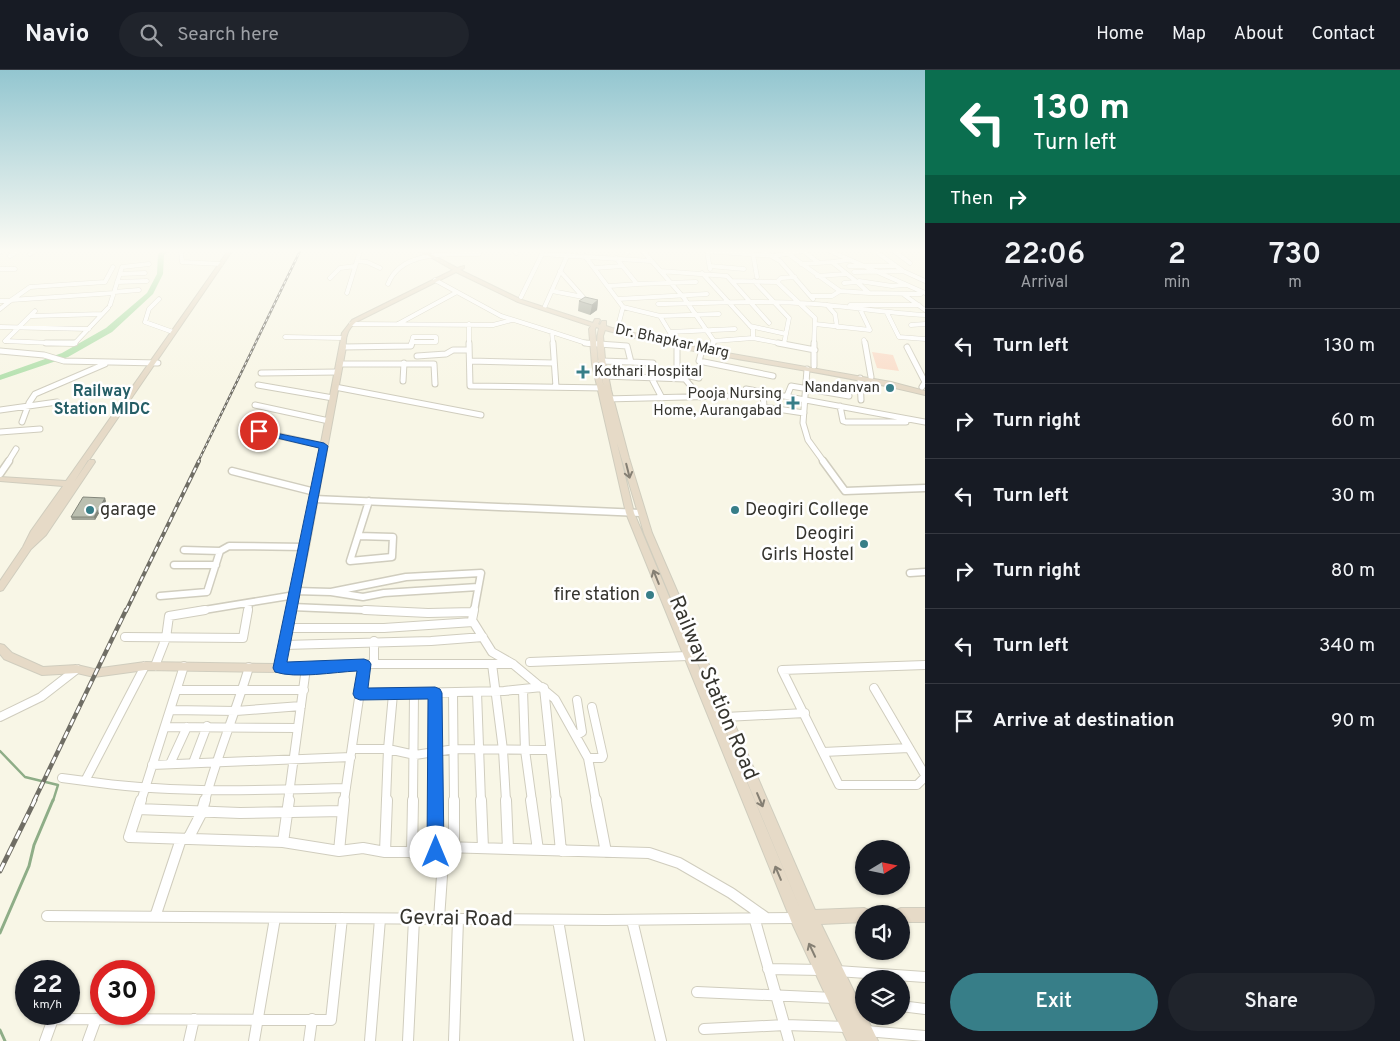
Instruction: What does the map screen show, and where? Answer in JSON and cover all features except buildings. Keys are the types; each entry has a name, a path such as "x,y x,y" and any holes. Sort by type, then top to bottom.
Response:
{"street":[{"path":"0,309 16,296"},
{"path":"0,301 64,296"},
{"path":"35,311 5,341 71,345 78,342 109,306 112,296"},
{"path":"155,363 173,332 198,296"},
{"path":"0,588 28,548 44,533 72,484 202,296"},
{"path":"279,668 305,547 343,347 342,338 348,326 404,296"},
{"path":"398,324 449,296"},
{"path":"464,296 484,308 552,332 596,345 627,346 631,362"},
{"name":"Dr. Bhapkar Marg","path":"511,296 519,301 702,350 871,377 924,389"},
{"path":"545,306 550,296"},
{"path":"616,296 623,307 660,316 719,314"},
{"path":"618,299 661,296"},
{"path":"683,296 714,341"},
{"path":"724,296 753,329 753,338"},
{"path":"747,296 769,323"},
{"path":"769,296 789,318 784,344"},
{"path":"793,296 815,318 815,350 806,388 803,423 808,440 846,491 925,488"},
{"path":"812,296 815,304"},
{"path":"906,296 925,310"},
{"name":"Dr. Bhapkar Marg","path":"521,297 599,323"},
{"path":"159,299 149,309 145,322 173,332"},
{"path":"658,304 687,302 815,304 887,313 925,315"},
{"path":"827,305 835,314 837,327"},
{"path":"840,307 844,305 918,305"},
{"path":"618,328 623,307"},
{"path":"815,324 870,330 860,310"},
{"path":"887,313 899,337 925,339"},
{"path":"32,316 102,314"},
{"path":"660,316 676,343 677,373 682,376 699,378"},
{"path":"351,324 493,325 514,320"},
{"name":"Railway Station Road","path":"599,323 596,345 603,388 641,513 804,918"},
{"path":"469,324 470,386 603,388"},
{"path":"912,325 925,324"},
{"path":"749,326 786,334"},
{"path":"0,327 89,329"},
{"path":"670,332 735,329"},
{"path":"552,332 556,387"},
{"path":"285,337 342,338"},
{"path":"343,347 411,346 413,337 436,337 435,342 412,342"},
{"path":"714,341 753,338 815,350"},
{"path":"864,340 871,377"},
{"path":"712,348 714,341"},
{"name":"Dr. Bhapkar Marg","path":"676,343 712,348 810,368"},
{"name":"Railway Station Road","path":"596,345 604,376 603,388"},
{"path":"907,347 925,382 924,389"},
{"path":"417,356 446,354 453,350 470,350"},
{"path":"702,350 699,361 773,376"},
{"path":"0,351 44,355 64,361 155,363"},
{"path":"470,361 554,363"},
{"path":"601,361 654,363"},
{"path":"22,422 28,406 36,394 108,362"},
{"path":"403,381 404,363"},
{"path":"339,364 434,364 435,384"},
{"path":"261,373 338,372"},
{"name":"Dr. Bhapkar Marg","path":"839,373 924,389"},
{"path":"604,376 685,379 700,397"},
{"path":"651,377 662,398"},
{"path":"860,378 861,400"},
{"path":"258,385 333,398"},
{"path":"787,396 790,386 850,396"},
{"path":"335,387 481,415"},
{"path":"746,389 924,422"},
{"path":"763,392 764,407 804,413"},
{"path":"606,399 726,396"},
{"name":"Railway Station Road","path":"606,399 630,513 688,656 804,918 828,970 849,1000 863,1038"},
{"path":"0,410 57,402"},
{"path":"254,405 328,421"},
{"path":"840,406 843,421 846,422 924,422"},
{"path":"243,428 324,446"},
{"path":"0,432 40,429"},
{"path":"0,474 16,449"},
{"path":"232,470 314,496 369,501 641,513"},
{"path":"0,479 72,484"},
{"path":"358,536 393,537 392,557 350,562 358,536 369,501"},
{"path":"184,550 220,551 229,546 305,547"},
{"path":"160,596 207,592 220,551"},
{"path":"174,565 216,564"},
{"path":"910,573 925,572"},
{"path":"85,781 124,709 166,638 169,616 249,603 295,593 331,592 406,577 480,573 472,620 492,652 513,664 554,699 577,735 588,758 606,852"},
{"path":"331,592 363,597 384,593 478,587"},
{"path":"126,637 243,638 249,603"},
{"path":"292,607 349,607 436,614 473,612"},
{"path":"288,628 403,627 473,622"},
{"path":"284,646 308,643 432,641 482,636"},
{"path":"374,641 374,664"},
{"path":"0,648 8,656 42,671 77,669 94,672 150,666 306,668 364,664 513,664"},
{"path":"530,662 688,656"},
{"path":"339,851 342,811 364,664"},
{"path":"492,664 497,691 503,750 508,849"},
{"path":"874,688 925,776 917,785 839,785 805,713 782,670 925,665"},
{"path":"184,666 129,836 283,842 339,851 363,848 385,852 412,853 454,847 649,853 679,863 732,893 765,917"},
{"path":"155,917 184,839 201,814 209,791 215,762 236,711 249,667"},
{"path":"283,842 306,668"},
{"path":"0,717 32,702 69,677 77,669"},
{"path":"360,694 453,693 543,688"},
{"path":"543,688 561,851"},
{"path":"177,690 304,690"},
{"path":"523,690 526,750 538,850"},
{"path":"477,692 483,848"},
{"path":"412,853 415,755 414,693"},
{"path":"435,693 440,850 439,919"},
{"path":"453,693 456,749 454,847"},
{"path":"385,852 388,749 392,694"},
{"path":"577,700 582,732 577,735"},
{"path":"171,710 236,711 301,706"},
{"path":"588,758 602,758 603,756 592,707"},
{"path":"725,718 805,713"},
{"path":"165,727 207,726 229,729 297,728"},
{"path":"193,763 207,726"},
{"path":"170,764 187,727"},
{"path":"823,752 909,748"},
{"path":"152,765 294,759 388,749 415,755 456,749 550,750"},
{"path":"62,778 118,786 209,791 346,788"},
{"path":"138,809 201,814 286,814 342,811"},
{"name":"Gevrai Road","path":"47,916 632,920 754,917 804,918 855,915"},
{"path":"910,915 925,915"},
{"path":"754,917 790,1041"},
{"path":"254,1041 274,918"},
{"path":"155,1019 258,1018 331,1020 342,918"},
{"path":"370,1041 380,918"},
{"path":"408,1041 414,919"},
{"path":"454,1041 458,919"},
{"path":"558,920 579,1041"},
{"path":"632,920 661,1041"},
{"path":"768,969 828,970 925,977"},
{"path":"697,992 849,1000"},
{"name":"Railway Station Road","path":"849,1000 848,1027 863,1038"},
{"path":"910,1007 925,1009"},
{"path":"45,1041 53,1019 90,1019"},
{"path":"190,1041 194,1019"},
{"path":"309,1041 312,1019"},
{"path":"88,1041 94,1025"},
{"path":"704,1029 784,1025 848,1027"},
{"path":"863,1038 925,1036"}],"shaded area":[{"path":"872,352 893,355 899,371 877,368"}],"waterway":[{"path":"0,378 65,355 109,330 147,296"},
{"path":"0,751 25,777 58,785 53,801"},
{"path":"0,933 29,866 34,845 53,800"},
{"path":"0,1030 5,1041"}],"railway":[{"path":"198,462 278,296"},
{"path":"126,611 199,461"},
{"path":"34,801 126,610"},
{"path":"0,871 35,800"}],"place":[{"name":"Kothari Hospital","path":"583,372"},
{"name":"Nandanvan","path":"890,388"},
{"name":"Pooja Nursing Home, Aurangabad","path":"793,403"},
{"name":"garage","path":"90,510"},
{"name":"Deogiri College","path":"735,510"},
{"name":"Deogiri Girls Hostel","path":"864,544"},
{"name":"fire station","path":"650,595"}],"district":[{"name":"Railway Station MIDC","path":"102,401"}],"route":[{"path":"259,431 324,446 279,668 364,664 360,694 435,693 436,852"}]}
